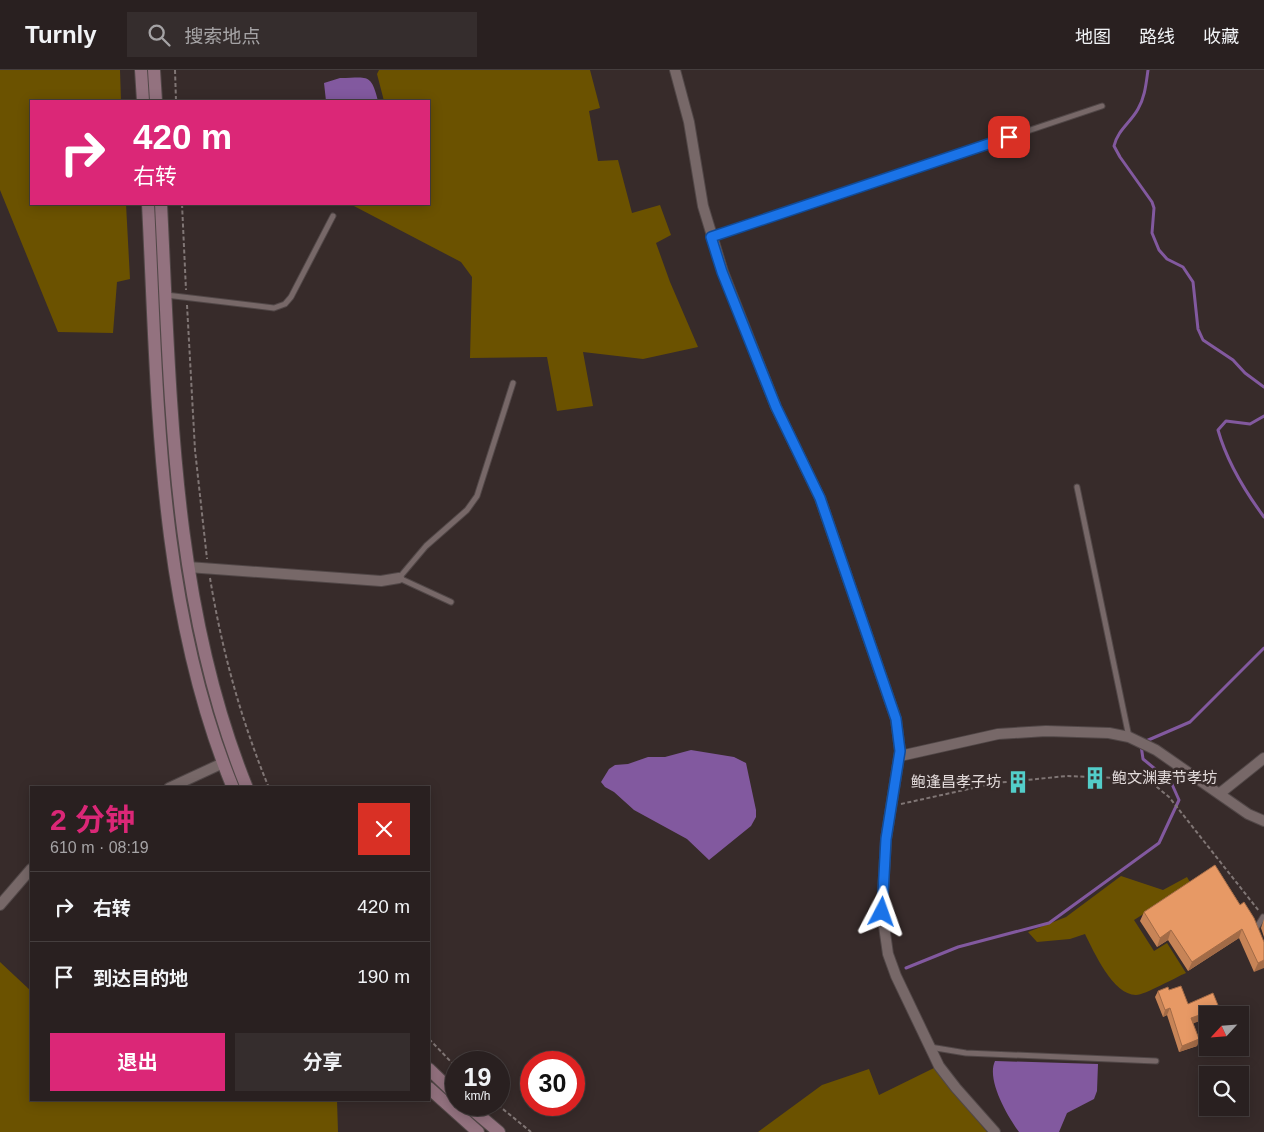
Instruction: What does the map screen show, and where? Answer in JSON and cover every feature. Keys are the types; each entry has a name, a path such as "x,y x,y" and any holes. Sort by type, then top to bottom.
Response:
{"main road":[{"path":"141,70 143,100"},
{"path":"154,70 156,100"},
{"path":"148,205 160,434 171,547 199,689 232,786"},
{"path":"161,205 176,461 188,567 212,685 246,786"},
{"path":"430,1069 445,1084"},
{"path":"430,1089 478,1132"},
{"path":"480,1116 499,1132"}],"street":[{"path":"675,70 689,122 703,206 722,272 776,407 820,498 896,719 900,756 886,839 882,927 891,965 930,1047 947,1077 995,1132"},
{"path":"188,567 381,581 399,578"},
{"path":"900,756 998,734 1078,731 1109,733 1129,737 1156,750 1248,814 1264,821"},
{"path":"1219,794 1264,758"},
{"path":"173,786 223,762"},
{"path":"0,905 30,870"}],"lane":[{"path":"711,237 1102,106"},
{"path":"166,295 274,308 282,306 291,297 333,216"},
{"path":"451,602 399,578 426,546 468,510 476,496 513,383"},
{"path":"1077,486 1129,737"},
{"path":"1258,936 1254,929 1263,916"},
{"path":"930,1047 974,1054 1156,1061"}],"path":[{"path":"175,70 176,100"},
{"path":"182,205 195,450 209,569 231,680 268,786"},
{"path":"892,806 996,783 1041,778 1093,777 1152,783 1169,797 1263,916"},
{"path":"430,1040 445,1056"},
{"path":"510,1115 531,1132"}],"shaded area":[{"path":"0,70 120,70 121,100 30,100 30,205 126,205 130,279 117,282 113,333 58,332 0,190"},
{"path":"379,70 590,70 600,108 589,111 598,161 618,160 632,213 660,205 671,235 656,243 670,282 698,347 643,359 583,352 593,406 557,411 547,357 470,358 472,277 461,262 352,205 430,205 430,100 384,100 377,74"},
{"path":"340,78 367,79 373,85 378,100 326,100 324,83"},
{"path":"691,750 734,757 746,763 756,810 756,817 751,826 709,860 687,839 634,810 601,782 609,769 615,765 628,764 648,757 665,757"},
{"path":"1121,876 1163,890 1187,877 1191,884 1134,920 1154,951 1167,943 1186,973 1136,995 1120,988 1112,980 1099,961 1085,934 1070,939 1037,942 1028,932 1066,917"},
{"path":"0,962 30,990 30,1101 337,1101 338,1132 0,1132"},
{"path":"995,1061 1098,1064 1097,1091 1094,1099 1067,1113 1059,1132 1019,1132 999,1098 993,1078"},
{"path":"934,1068 987,1132 758,1132 822,1085 869,1069 879,1095"}],"building":[{"path":"1215,865 1240,905 1244,902 1254,918 1264,942 1264,960 1258,963 1242,929 1192,962 1171,930 1160,938 1144,912"},
{"path":"1181,986 1188,1004 1213,993 1218,1006 1199,1006 1199,1015 1191,1018 1199,1039 1182,1046 1170,1008 1165,1010 1158,991 1168,987 1169,990"}],"waterway":[{"path":"1148,70 1142,100 1135,114 1121,131 1114,146 1152,202 1154,208 1152,233 1159,250 1167,259 1183,267 1193,282 1198,329 1203,340 1233,360 1245,373 1264,387"},
{"path":"1264,416 1250,424 1226,421 1218,430 1226,453 1237,475 1264,517"},
{"path":"1146,741 1190,722 1264,648"},
{"path":"906,968 958,947 1049,923 1159,843 1179,800 1171,782 1143,759 1141,745"}],"place":[{"name":"鲍文渊妻节孝坊","path":"1095,778"},
{"name":"鲍逢昌孝子坊","path":"1018,782"}],"route":[{"path":"882,912 886,839 900,751 896,719 820,498 776,407 722,272 711,237 1009,137"}]}
